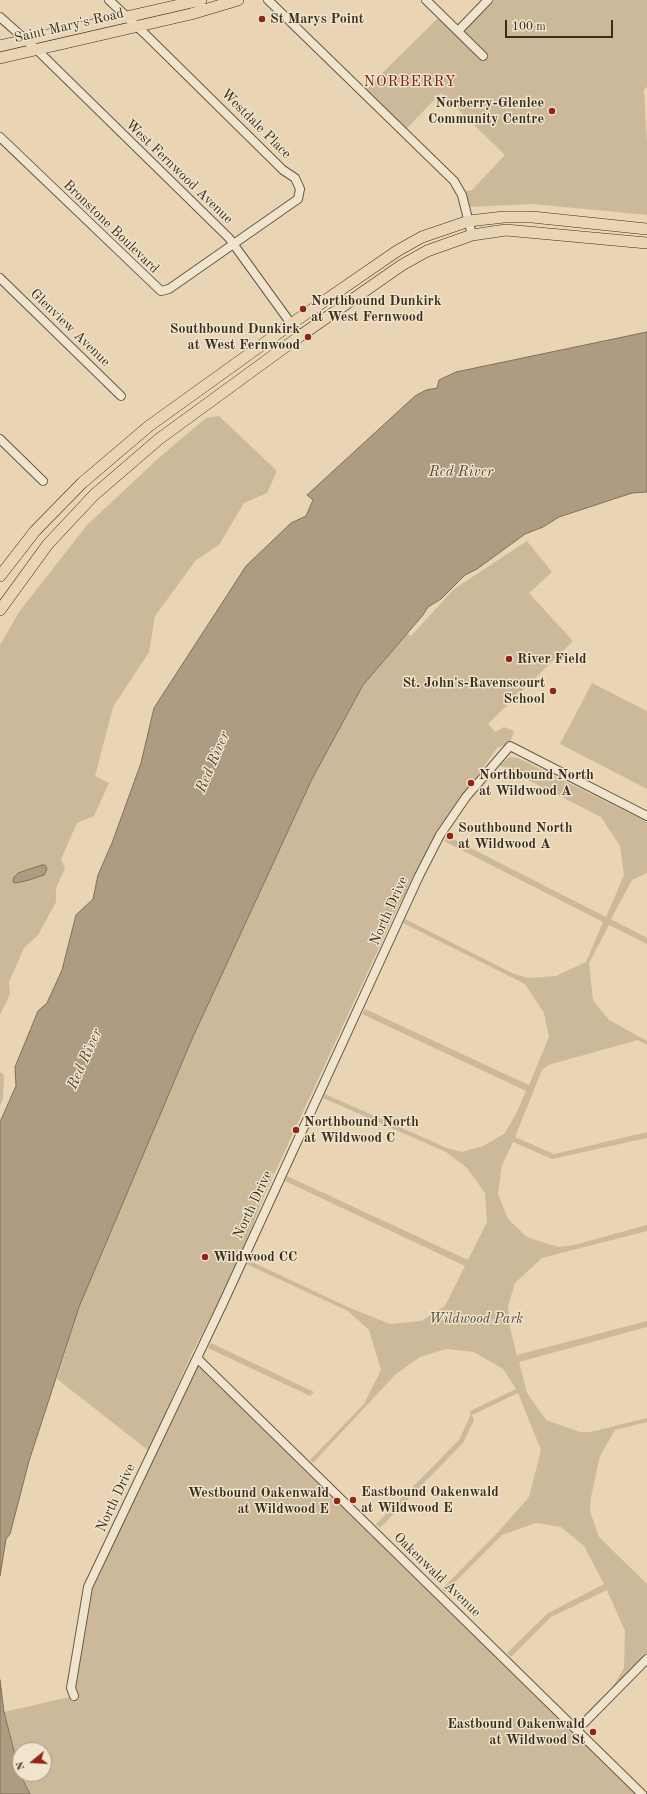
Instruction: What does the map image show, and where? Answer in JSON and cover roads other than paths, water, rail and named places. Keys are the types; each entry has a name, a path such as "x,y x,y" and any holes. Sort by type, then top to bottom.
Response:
{"main road":[{"name":"Saint Mary's Road","path":"0,46 201,0"},
{"name":"Saint Mary's Road","path":"0,58 191,14 238,0"},
{"path":"0,576 35,531 78,487 149,426 291,324 397,251 422,237 469,221 504,217 532,217 647,229"},
{"path":"0,610 48,544 89,500 159,439 300,336 421,254 453,240 472,235 506,230 647,243"},
{"path":"78,487 89,500"}],"street":[{"name":"Westdale Place","path":"109,0 126,17 138,26 283,170 295,178 300,188 298,199 232,243"},
{"path":"268,0 443,168 454,181 462,195 472,235"},
{"path":"426,0 483,56"},
{"path":"458,31 488,0"},
{"name":"West Fernwood Avenue","path":"0,17 24,40 36,49 232,243 300,336"},
{"name":"Bronstone Boulevard","path":"0,138 161,291 169,289 232,243"},
{"name":"Glenview Avenue","path":"0,278 121,396"},
{"path":"0,439 43,481"},
{"name":"North Drive","path":"74,1696 71,1688 88,1587 196,1358 418,876 440,835 466,797 510,746 647,816"},
{"name":"Oakenwald Avenue","path":"196,1358 642,1794"},
{"path":"577,1730 645,1665"}],"water":[{"name":"Red River","path":"647,332 647,492 632,493 559,517 543,527 525,534 477,569 465,575 441,599 428,607 423,615 363,685 312,779 192,1039 79,1307 29,1461 10,1534 6,1539 0,1576 0,1122 16,1086 15,1067 38,1011 47,1003 62,970 76,915 93,899 98,875 112,843 141,763 154,708 246,566 291,523 306,516 313,500 307,495 415,396 426,390 437,388 439,380 456,372"},
{"path":"45,865 47,869 44,875 16,883 13,882 14,877 18,873"},
{"path":"0,1680 4,1712 12,1743 12,1782 24,1782 30,1794 0,1794"}],"place":[{"name":"St Marys Point","path":"262,19"},
{"name":"Norberry-Glenlee Community Centre","path":"552,111"},
{"name":"Northbound Dunkirk at West Fernwood","path":"303,309"},
{"name":"Southbound Dunkirk at West Fernwood","path":"308,337"},
{"name":"River Field","path":"509,659"},
{"name":"St. John's-Ravenscourt School","path":"553,691"},
{"name":"Northbound North at Wildwood A","path":"471,783"},
{"name":"Southbound North at Wildwood A","path":"450,836"},
{"name":"Northbound North at Wildwood C","path":"296,1130"},
{"name":"Wildwood CC","path":"205,1257"},
{"name":"Eastbound Oakenwald at Wildwood E","path":"353,1500"},
{"name":"Westbound Oakenwald at Wildwood E","path":"337,1501"},
{"name":"Eastbound Oakenwald at Wildwood St","path":"593,1732"}],"district":[{"name":"NORBERRY","path":"410,82"}],"park label":[{"name":"Wildwood Park","path":"476,1319"}]}
